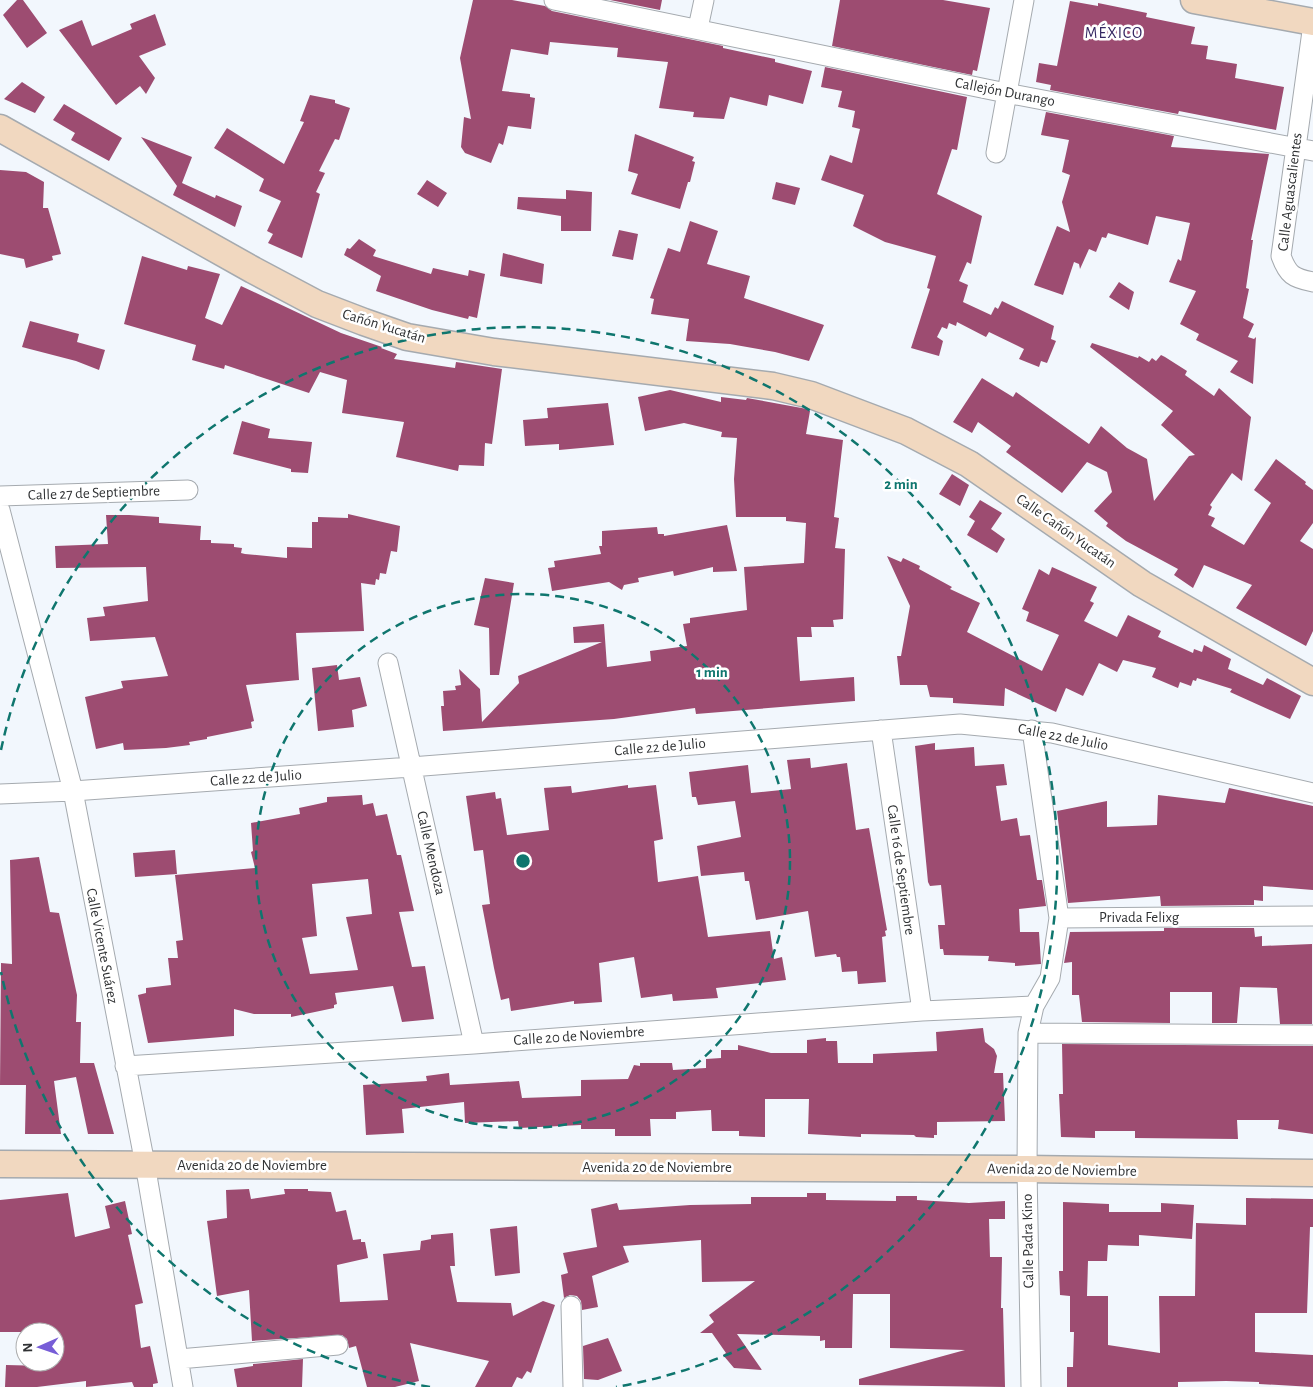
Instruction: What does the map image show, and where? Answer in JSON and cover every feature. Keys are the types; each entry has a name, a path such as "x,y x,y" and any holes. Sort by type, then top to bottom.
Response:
{"street":[{"name":"Callejón Durango","path":"554,0 698,28 1006,93 1304,149"},
{"path":"698,28 704,0"},
{"path":"996,153 1024,0"},
{"path":"1194,0 1313,23"},
{"name":"Calle Aguascalientes","path":"1313,23 1304,149 1281,256 1286,271 1299,279 1313,282"},
{"name":"Cañón Yucatán","path":"0,128 317,304 398,334 494,352 713,377 772,386 811,395"},
{"name":"Calle Cañón Yucatán","path":"811,395 906,431 969,464 1142,584 1313,682"},
{"name":"Calle 27 de Septiembre","path":"0,496 188,490"},
{"name":"Calle Vicente Suárez","path":"0,510 73,792 145,1164 183,1387"},
{"name":"Calle Mendoza","path":"388,663 474,1044"},
{"name":"Calle 22 de Julio","path":"0,794 73,792 960,724 1032,730 1313,793"},
{"name":"Calle 16 de Septiembre","path":"880,730 922,1011"},
{"path":"1032,730 1059,918 1050,978 1034,1006"},
{"name":"Privada Felixg","path":"1059,918 1313,916"},
{"name":"Calle 20 de Noviembre","path":"125,1066 474,1044 922,1011 1034,1006"},
{"name":"Calle Padra Kino","path":"1032,1387 1027,1169 1028,1032 1034,1006"},
{"path":"1028,1032 1313,1035"},
{"name":"Avenida 20 de Noviembre","path":"0,1164 1027,1169 1313,1173"},
{"path":"571,1306 573,1387"},
{"path":"178,1360 338,1345"}],"building":[{"path":"17,0 23,0 47,33 27,48 3,15"},
{"path":"473,0 512,0 545,6 552,11 723,46 723,48 775,59 775,62 812,71 803,104 769,95 767,106 730,97 724,119 693,117 694,112 659,108 668,62 617,57 618,48 550,42 548,55 511,49 502,91 530,94 530,97 535,98 531,129 508,126 503,145 499,143 491,163 465,153 461,147 464,117 471,119 460,58"},
{"path":"610,0 662,0 660,10"},
{"path":"840,0 943,0 990,8 977,71 973,70 972,75 832,46"},
{"path":"1070,1 1098,6 1098,3 1147,13 1146,17 1195,27 1191,44 1208,46 1206,59 1237,64 1235,78 1284,87 1276,130 1179,111 1178,114 1050,90 1051,85 1036,82 1039,63 1057,66"},
{"path":"155,14 166,45 139,56 155,78 146,94 140,86 116,105 59,30 82,20 92,46 132,29 130,24"},
{"path":"825,67 967,97 957,150 952,149 937,194 982,216 971,264 967,262 959,281 968,285 963,302 991,315 995,307 998,309 1002,301 1054,326 1051,339 1056,341 1047,363 1041,361 1039,367 1019,359 1024,349 989,332 986,337 957,322 956,326 949,323 947,329 942,327 937,337 943,341 939,356 911,348 930,289 927,288 936,256 885,242 853,226 864,195 821,180 830,155 852,163 860,129 852,127 855,111 838,107 842,91 821,87"},
{"path":"22,82 45,97 35,113 4,99"},
{"path":"310,95 335,100 335,103 350,108 339,140 335,139 319,171 325,173 316,192 320,194 302,258 268,243 273,234 267,231 281,201 259,191 264,179 214,148 227,128 284,164 304,122 300,121"},
{"path":"64,104 122,138 109,161 71,140 75,133 53,120"},
{"path":"1046,112 1174,136 1171,147 1269,154 1251,240 1253,240 1246,288 1249,289 1243,318 1254,324 1248,337 1254,339 1256,337 1253,384 1230,372 1238,361 1196,340 1199,334 1180,324 1196,291 1169,282 1178,259 1181,261 1190,223 1156,216 1148,245 1108,233 1106,238 1102,237 1096,252 1089,249 1080,269 1079,264 1074,262 1063,295 1034,285 1057,226 1070,232 1062,202 1070,175 1062,172 1069,140 1041,135"},
{"path":"635,134 694,157 692,161 695,162 690,182 688,182 680,209 631,194 638,174 628,171"},
{"path":"141,137 192,157 182,183 215,198 216,195 242,206 235,227 173,195 177,186"},
{"path":"0,170 26,172 44,182 43,208 48,208 61,254 52,256 53,260 26,268 24,259 0,254"},
{"path":"427,180 447,193 438,207 417,194"},
{"path":"776,182 800,188 795,205 772,199"},
{"path":"566,190 592,192 591,231 561,231 561,216 517,209 518,197 566,199"},
{"path":"690,221 718,231 707,264 750,276 744,298 824,325 809,361 775,352 730,344 686,341 689,319 651,314 654,299 650,298 668,248 680,252"},
{"path":"619,230 638,234 633,260 612,256"},
{"path":"359,239 376,250 373,256 431,274 433,268 468,276 469,270 485,274 477,318 469,316 468,319 432,310 376,291 381,276 344,255 347,248 350,249"},
{"path":"503,253 544,264 542,284 500,276"},
{"path":"142,256 187,270 188,266 220,274 205,318 222,325 241,286 341,333 397,354 394,359 455,368 456,362 502,369 492,444 485,443 484,466 459,465 458,471 396,457 404,422 342,413 347,380 320,372 309,393 225,365 224,369 192,360 196,345 124,324"},
{"path":"1119,282 1134,292 1129,310 1109,297"},
{"path":"30,321 79,334 77,342 105,350 99,370 76,361 22,347"},
{"path":"1092,343 1138,358 1139,356 1149,362 1152,358 1156,361 1161,355 1187,371 1185,375 1214,396 1219,388 1251,417 1242,481 1232,473 1210,505 1212,507 1208,515 1215,518 1211,526 1244,545 1271,503 1254,490 1276,459 1306,482 1305,484 1313,490 1313,523 1300,541 1313,549 1313,631 1306,646 1236,608 1252,585 1204,565 1193,588 1174,575 1178,569 1126,541 1106,526 1108,523 1094,511 1112,492 1107,472 1087,462 1062,493 1006,452 1011,446 978,422 972,433 953,422 982,378 1013,397 1016,392 1089,444 1101,426 1127,448 1147,459 1154,501 1189,456 1195,455 1161,425 1173,411 1090,347"},
{"path":"670,390 721,402 721,397 746,400 747,398 807,409 810,411 806,434 843,440 834,517 839,518 835,548 845,549 843,619 833,620 834,627 811,627 812,637 797,637 800,681 854,677 855,701 696,714 695,708 614,719 443,731 441,706 444,706 443,691 456,690 455,686 461,685 459,669 480,689 482,722 519,683 518,676 602,642 574,643 573,627 604,624 607,667 651,661 650,651 687,646 683,624 690,623 690,618 747,610 744,567 804,563 806,523 786,521 786,517 736,517 734,479 737,438 721,437 722,432 684,423 645,431 638,397"},
{"path":"608,403 614,445 559,450 559,444 525,446 523,420 548,418 547,408"},
{"path":"242,421 270,429 268,438 312,442 308,473 291,472 291,469 233,454"},
{"path":"952,474 969,485 960,506 939,494"},
{"path":"980,500 1002,513 991,529 1005,539 997,553 967,535 975,521 969,517"},
{"path":"348,514 400,526 397,552 391,551 386,574 380,573 379,580 376,579 375,585 361,583 364,631 296,633 299,680 246,685 254,721 251,722 252,728 207,737 207,739 189,742 190,745 124,750 123,743 96,749 85,697 123,688 121,681 168,676 155,637 90,641 87,618 105,616 103,607 148,601 146,567 56,568 55,546 108,544 106,515 129,515 159,517 159,523 201,526 200,540 211,540 211,543 234,544 234,547 242,548 241,553 245,554 287,558 287,547 312,548 312,522 318,522 318,517 348,518"},
{"path":"727,525 737,571 713,572 713,567 674,576 673,571 638,578 639,582 624,585 622,590 609,582 552,591 548,568 555,567 554,561 601,554 599,546 602,546 602,531 657,527 658,534 664,534 664,536"},
{"path":"887,556 901,562 903,558 920,566 919,569 952,587 950,589 980,603 967,632 1042,671 1059,635 1026,621 1029,612 1022,609 1039,569 1049,575 1052,567 1097,587 1090,601 1094,603 1084,621 1117,637 1128,615 1161,631 1158,637 1193,653 1194,649 1202,652 1204,645 1231,659 1228,669 1263,685 1267,678 1301,696 1290,719 1230,692 1232,689 1197,678 1196,681 1193,680 1191,686 1180,682 1178,688 1152,677 1156,668 1123,660 1117,672 1099,663 1083,696 1066,688 1056,712 1005,688 1004,706 953,703 953,698 930,697 927,685 900,685 897,656 901,656 910,606"},
{"path":"485,578 514,583 499,675 490,675 489,628 474,625"},
{"path":"337,665 339,680 360,677 367,706 352,710 354,727 318,731 312,668"},
{"path":"935,743 935,750 974,747 975,766 1004,764 1007,785 996,786 1001,821 1017,818 1020,836 1030,835 1037,880 1042,880 1046,906 1019,909 1020,932 1039,932 1041,964 1015,966 1015,963 988,961 989,956 944,955 943,949 940,949 938,925 945,925 941,885 930,886 928,882 915,746"},
{"path":"810,758 811,768 847,763 856,830 869,828 887,930 885,931 886,936 882,937 886,982 858,984 857,971 842,972 840,957 837,957 836,954 815,957 808,911 756,920 749,881 745,881 744,872 701,876 697,846 741,837 735,801 698,805 696,797 692,797 689,772 748,765 751,793 791,789 787,760"},
{"path":"628,785 628,788 656,785 663,839 654,841 658,882 698,876 708,937 770,931 774,959 782,957 786,980 716,988 718,998 673,1001 672,994 641,998 634,957 599,963 602,1002 574,1004 574,1001 511,1011 509,998 501,1000 494,968 482,905 490,904 483,850 474,851 466,796 495,792 496,799 501,798 507,835 549,830 544,788 571,786 572,793"},
{"path":"1229,788 1313,806 1313,890 1263,886 1263,901 1254,900 1254,905 1161,906 1160,896 1068,903 1057,811 1107,801 1107,827 1157,825 1158,795 1225,803"},
{"path":"362,795 363,805 373,803 376,816 387,814 397,855 401,855 414,911 399,912 412,967 425,966 434,1019 402,1022 393,986 335,993 337,1004 334,1005 334,1008 291,1017 291,1014 254,1014 234,1009 234,1036 148,1043 138,995 146,993 146,988 171,985 168,958 178,958 176,941 183,940 175,875 255,868 251,852 253,851 251,823 300,814 299,808 327,802 327,797","holes":["368,879 372,914 346,917 358,970 310,974 302,938 317,936 312,884"]},
{"path":"175,850 177,874 135,877 133,853"},
{"path":"39,857 50,912 59,913 77,995 76,1022 81,1022 80,1063 94,1063 114,1134 88,1134 76,1077 54,1081 61,1134 25,1134 26,1085 0,1085 1,963 12,964 10,860"},
{"path":"1164,928 1254,928 1255,937 1262,936 1262,946 1312,944 1312,1024 1280,1024 1277,988 1240,987 1237,1023 1212,1023 1212,992 1170,992 1170,1023 1082,1022 1079,995 1072,995 1072,962 1064,963 1070,932 1164,931"},
{"path":"983,1028 985,1042 994,1049 997,1056 994,1073 1003,1073 1005,1121 937,1122 937,1135 934,1135 934,1138 916,1137 914,1135 861,1134 861,1137 808,1134 809,1099 765,1099 765,1137 739,1136 739,1131 712,1131 711,1110 676,1112 676,1119 650,1119 651,1136 615,1136 615,1129 581,1129 581,1125 519,1128 518,1121 465,1123 464,1102 402,1109 404,1133 366,1135 363,1085 427,1081 426,1076 449,1073 450,1085 519,1081 522,1098 581,1096 581,1080 628,1079 634,1065 640,1066 640,1063 672,1063 673,1070 706,1068 706,1059 721,1058 721,1050 738,1050 738,1045 771,1053 807,1053 807,1040 826,1038 826,1041 837,1041 838,1063 873,1063 873,1054 937,1051 936,1032"},
{"path":"1062,1044 1313,1046 1313,1134 1278,1129 1279,1120 1237,1120 1238,1139 1135,1138 1135,1131 1095,1131 1095,1138 1061,1137 1059,1094 1063,1094"},
{"path":"249,1189 251,1199 285,1194 284,1189 308,1189 308,1191 331,1192 336,1212 346,1210 353,1240 361,1239 361,1242 365,1242 368,1258 337,1265 340,1302 388,1300 383,1254 420,1250 421,1241 431,1239 431,1235 453,1233 455,1266 450,1266 457,1302 511,1303 513,1316 543,1301 555,1305 531,1373 527,1371 522,1379 517,1377 512,1387 475,1387 489,1361 410,1343 419,1381 395,1387 367,1387 356,1346 349,1348 347,1339 342,1335 252,1341 249,1290 217,1296 207,1221 227,1218 226,1190"},
{"path":"68,1193 75,1237 110,1228 105,1206 125,1201 132,1234 128,1235 143,1303 135,1305 141,1348 150,1346 158,1383 153,1384 153,1387 134,1387 132,1382 86,1387 86,1381 37,1387 5,1387 6,1365 15,1365 15,1372 65,1372 65,1322 15,1322 15,1332 0,1332 0,1200"},
{"path":"807,1193 826,1193 826,1200 896,1201 896,1196 917,1196 917,1200 969,1203 1005,1201 1005,1219 989,1219 990,1257 1002,1257 1001,1308 1003,1308 1005,1387 859,1385 859,1379 965,1350 890,1348 890,1294 853,1294 852,1348 825,1348 825,1340 820,1341 820,1336 737,1334 762,1370 734,1368 723,1355 726,1353 712,1333 700,1333 714,1322 709,1315 755,1281 702,1282 701,1240 623,1246 629,1262 592,1276 598,1307 582,1310 581,1301 577,1296 570,1295 564,1298 561,1275 568,1273 563,1253 597,1247 591,1209 617,1203 619,1210 690,1205 751,1204 751,1197 807,1197"},
{"path":"1246,1198 1313,1199 1313,1227 1310,1227 1307,1313 1255,1313 1255,1352 1313,1355 1313,1387 1226,1381 1178,1382 1178,1387 1067,1387 1067,1367 1073,1367 1074,1332 1070,1332 1070,1296 1060,1295 1059,1271 1063,1271 1063,1202 1109,1204 1109,1212 1161,1212 1161,1203 1194,1205 1192,1239 1139,1235 1139,1246 1108,1245 1107,1261 1088,1261 1087,1296 1108,1296 1108,1345 1160,1353 1159,1296 1195,1296 1196,1223 1246,1225"},
{"path":"517,1226 520,1273 495,1276 490,1229"},
{"path":"608,1338 622,1371 598,1380 584,1379 583,1346"},
{"path":"303,1359 302,1387 237,1387 234,1369 253,1366 253,1364"}],"district":[{"name":"MÉXICO","path":"1114,33"}]}
